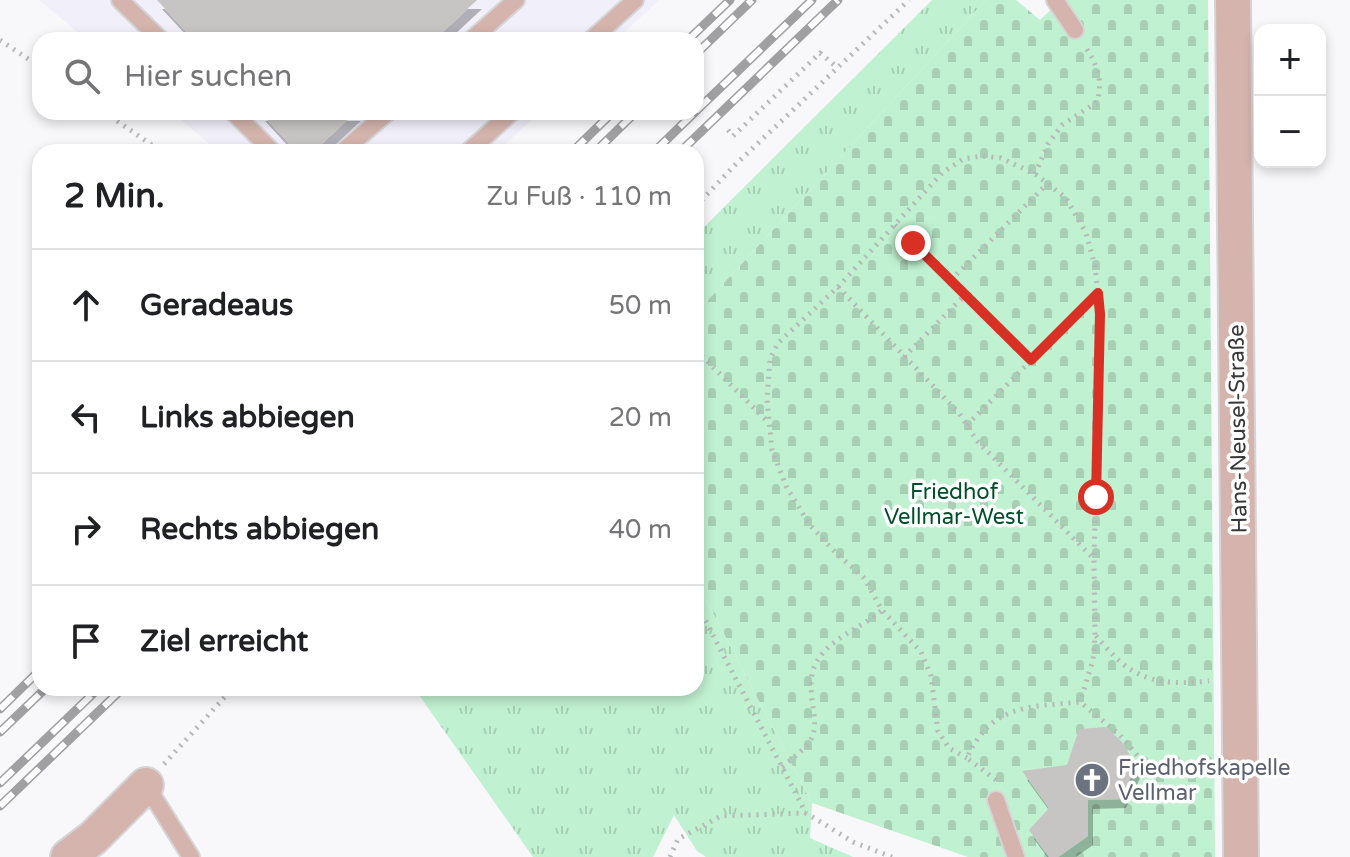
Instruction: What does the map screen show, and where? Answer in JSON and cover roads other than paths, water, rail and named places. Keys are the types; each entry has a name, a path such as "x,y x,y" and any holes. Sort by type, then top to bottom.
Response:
{"street":[{"name":"Hans-Neusel-Straße","path":"1233,0 1241,857"},
{"path":"68,857 93,838 146,785"}],"lane":[{"path":"120,0 153,32"},
{"path":"480,32 516,0"},
{"path":"600,32 635,0"},
{"path":"1055,0 1075,30"},
{"path":"241,120 265,144"},
{"path":"351,144 379,120"},
{"path":"477,144 503,120"},
{"path":"146,785 191,857"},
{"path":"996,800 1016,857"}],"railway":[{"path":"696,32 730,0"},
{"path":"704,46 752,0"},
{"path":"704,103 812,0"},
{"path":"688,144 838,0"},
{"path":"580,144 605,120"},
{"path":"603,144 628,120"},
{"path":"662,144 687,120"},
{"path":"0,709 32,678"},
{"path":"0,732 38,696"},
{"path":"0,783 91,696"},
{"path":"0,806 115,696"}],"place":[{"name":"Friedhofskapelle Vellmar","path":"1092,780"}],"park label":[{"name":"Friedhof Vellmar-West","path":"954,504"}]}
